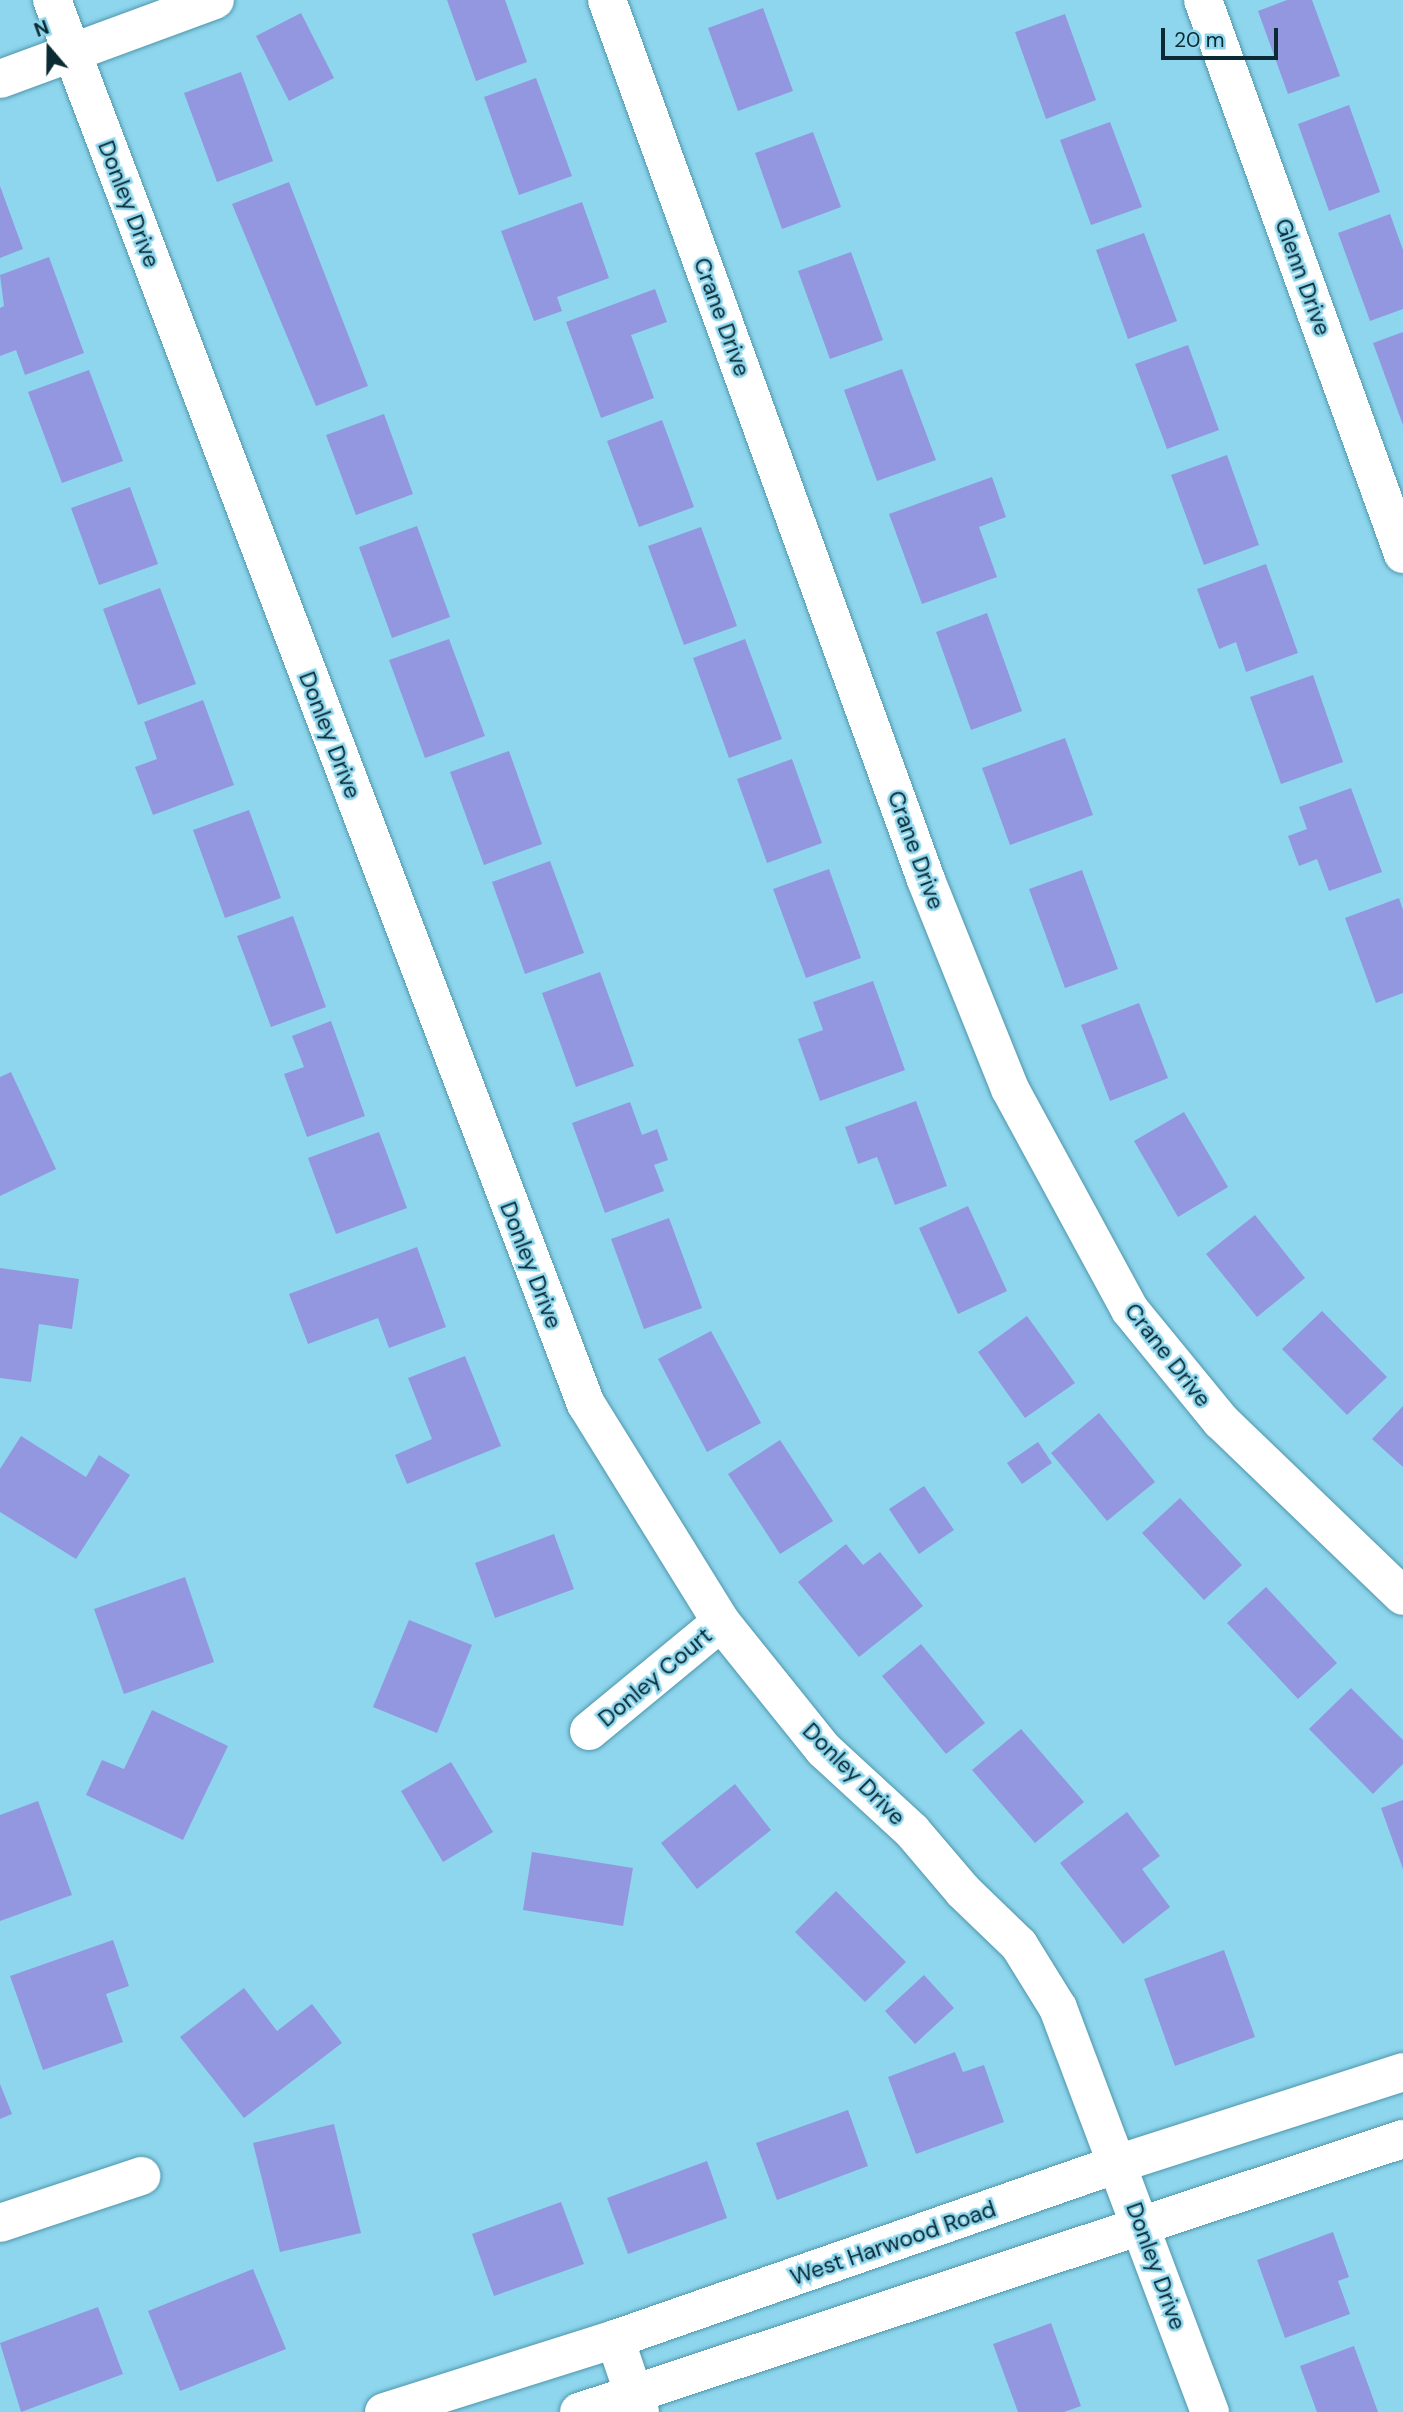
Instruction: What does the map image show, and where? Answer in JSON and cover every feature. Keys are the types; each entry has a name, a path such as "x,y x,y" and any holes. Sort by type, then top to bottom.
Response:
{"street":[{"name":"Donley Drive","path":"52,0 586,1404 721,1622 824,1750 912,1831 963,1891 1019,1945 1058,2008 1120,2163 1210,2412"},
{"path":"0,79 73,55 215,0"},
{"name":"Crane Drive","path":"607,0 921,867 1010,1089 1130,1310 1221,1421 1403,1596"},
{"name":"Glenn Drive","path":"1203,0 1403,554"},
{"name":"Donley Court","path":"589,1731 721,1622"},
{"name":"West Harwood Road","path":"384,2412 615,2339 1120,2163 1403,2072"},
{"path":"579,2412 637,2403 1141,2224 1403,2139"},
{"path":"0,2223 141,2176"},
{"path":"615,2339 637,2403"}],"building":[{"path":"447,0 505,0 527,62 476,81"},
{"path":"1287,0 1312,0 1340,76 1288,94 1258,11"},
{"path":"763,8 793,91 738,111 708,28"},
{"path":"301,13 334,78 289,101 256,36"},
{"path":"1065,14 1096,100 1046,119 1015,32"},
{"path":"241,72 273,161 217,182 184,93"},
{"path":"536,78 572,176 519,195 484,97"},
{"path":"1349,105 1380,192 1329,211 1298,124"},
{"path":"1110,122 1142,207 1091,225 1060,140"},
{"path":"813,132 841,207 782,229 755,153"},
{"path":"289,182 368,386 316,406 232,204"},
{"path":"0,186 23,249 0,258"},
{"path":"582,202 609,278 557,297 562,311 534,321 501,231"},
{"path":"1390,214 1403,250 1403,309 1370,321 1338,233"},
{"path":"1144,233 1177,321 1128,339 1096,250"},
{"path":"851,252 883,340 830,359 798,271"},
{"path":"49,257 84,353 25,375 16,350 0,356 0,308 4,306 0,275"},
{"path":"655,289 667,322 631,335 654,398 601,418 566,322"},
{"path":"1403,332 1403,425 1373,343"},
{"path":"1188,345 1219,430 1167,449 1135,364"},
{"path":"902,369 936,460 877,481 844,390"},
{"path":"89,370 123,461 62,483 28,392"},
{"path":"384,414 413,494 356,515 326,435"},
{"path":"662,420 694,507 639,527 607,441"},
{"path":"1227,455 1259,545 1204,565 1171,475"},
{"path":"992,477 1006,517 979,527 997,577 922,604 889,514"},
{"path":"130,487 158,564 99,585 71,508"},
{"path":"417,526 450,617 392,638 359,547"},
{"path":"701,527 737,626 684,645 648,546"},
{"path":"1266,564 1298,653 1246,672 1236,642 1219,649 1197,589"},
{"path":"160,588 196,684 138,705 103,609"},
{"path":"987,613 1022,711 971,730 936,632"},
{"path":"449,639 485,736 425,758 389,660"},
{"path":"745,639 782,739 729,758 693,658"},
{"path":"1313,675 1343,762 1281,784 1250,697"},
{"path":"203,700 234,785 153,815 135,767 157,759 144,722"},
{"path":"1065,738 1093,815 1010,845 982,768"},
{"path":"509,751 542,844 484,865 450,772"},
{"path":"792,759 822,843 767,863 737,779"},
{"path":"1351,788 1382,872 1329,891 1317,859 1299,866 1288,836 1307,829 1299,807"},
{"path":"249,810 281,898 225,918 193,830"},
{"path":"550,861 584,953 525,974 492,882"},
{"path":"829,869 861,958 806,978 773,889"},
{"path":"1082,870 1118,969 1065,988 1029,889"},
{"path":"1399,898 1403,910 1403,993 1376,1003 1345,918"},
{"path":"293,916 326,1007 271,1027 237,936"},
{"path":"600,972 634,1066 576,1087 542,993"},
{"path":"873,981 905,1070 820,1101 798,1039 823,1030 813,1002"},
{"path":"1139,1003 1168,1078 1110,1101 1081,1025"},
{"path":"331,1021 365,1116 307,1137 284,1074 304,1067 292,1036"},
{"path":"11,1072 56,1169 0,1196 0,1077"},
{"path":"916,1101 947,1186 895,1205 877,1157 858,1164 845,1127"},
{"path":"630,1102 642,1135 657,1129 668,1160 654,1165 664,1191 605,1213 572,1123"},
{"path":"1184,1112 1228,1187 1178,1217 1134,1141"},
{"path":"379,1132 407,1208 336,1234 308,1158"},
{"path":"968,1206 1007,1291 958,1314 919,1228"},
{"path":"1255,1215 1305,1278 1257,1317 1206,1254"},
{"path":"669,1218 702,1308 644,1329 611,1239"},
{"path":"417,1247 446,1327 389,1348 378,1318 308,1344 289,1294"},
{"path":"0,1268 79,1279 72,1329 39,1324 31,1382 0,1378"},
{"path":"1322,1311 1387,1377 1347,1415 1282,1349"},
{"path":"1027,1316 1075,1383 1025,1418 978,1352"},
{"path":"711,1331 761,1423 707,1452 658,1359"},
{"path":"465,1356 501,1446 407,1484 395,1455 432,1439 408,1378"},
{"path":"1403,1406 1403,1467 1372,1439"},
{"path":"1099,1413 1155,1482 1107,1521 1051,1453"},
{"path":"21,1436 86,1477 99,1455 130,1475 76,1559 0,1512 0,1469"},
{"path":"780,1440 833,1521 780,1554 728,1474"},
{"path":"1038,1442 1052,1463 1022,1484 1007,1463"},
{"path":"924,1486 954,1530 919,1554 889,1509"},
{"path":"1180,1498 1242,1565 1204,1600 1142,1533"},
{"path":"554,1534 574,1589 495,1618 475,1563"},
{"path":"846,1544 863,1565 880,1552 923,1606 859,1657 798,1582"},
{"path":"185,1577 214,1662 124,1694 94,1609"},
{"path":"1266,1587 1337,1663 1298,1699 1227,1623"},
{"path":"409,1620 472,1645 437,1733 373,1707"},
{"path":"921,1644 985,1723 946,1754 882,1676"},
{"path":"1351,1688 1403,1740 1403,1764 1373,1794 1309,1729"},
{"path":"152,1710 228,1746 183,1840 86,1795 102,1760 124,1769"},
{"path":"1021,1729 1084,1802 1035,1843 972,1770"},
{"path":"451,1762 493,1832 443,1862 401,1791"},
{"path":"735,1784 771,1830 697,1889 661,1843"},
{"path":"1403,1800 1403,1869 1381,1808"},
{"path":"38,1801 72,1895 0,1921 0,1815"},
{"path":"1127,1812 1160,1856 1142,1869 1170,1907 1123,1944 1060,1863"},
{"path":"532,1852 633,1868 623,1926 523,1910"},
{"path":"836,1891 906,1962 865,2002 795,1932"},
{"path":"113,1940 129,1986 106,1994 123,2042 43,2070 10,1976"},
{"path":"1224,1950 1255,2037 1175,2066 1144,1979"},
{"path":"924,1975 954,2008 915,2044 885,2011"},
{"path":"244,1988 277,2031 312,2004 342,2043 244,2118 180,2037"},
{"path":"955,2052 963,2072 984,2065 1004,2122 916,2154 888,2077"},
{"path":"0,2084 12,2114 0,2119"},
{"path":"848,2110 868,2166 777,2200 756,2143"},
{"path":"334,2124 361,2233 280,2252 253,2143"},
{"path":"707,2161 727,2218 628,2254 607,2198"},
{"path":"561,2202 584,2264 494,2296 472,2234"},
{"path":"1333,2232 1349,2277 1338,2281 1350,2314 1285,2338 1257,2260"},
{"path":"253,2269 286,2349 180,2391 148,2311"},
{"path":"98,2307 123,2374 21,2412 0,2343"},
{"path":"1051,2323 1081,2406 1064,2412 1018,2412 993,2344"},
{"path":"1354,2346 1378,2412 1317,2412 1300,2366"}]}
